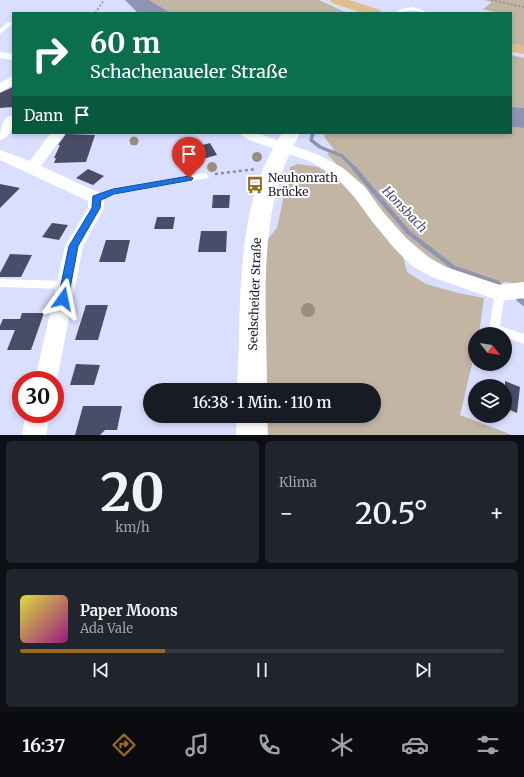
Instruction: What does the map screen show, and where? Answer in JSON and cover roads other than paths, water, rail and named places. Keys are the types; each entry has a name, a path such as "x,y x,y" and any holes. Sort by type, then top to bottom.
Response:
{"main road":[{"path":"336,0 372,12"},
{"path":"512,48 524,50"}],"street":[{"path":"0,55 12,57"},
{"path":"0,88 12,81"},
{"path":"0,136 12,120"},
{"path":"33,167 57,134"},
{"path":"248,134 283,149 320,160 338,171 350,181 400,243 419,261 440,272 500,293 524,290"},
{"name":"Seelscheider Straße","path":"252,383 257,234 266,187 283,149"},
{"path":"0,154 33,167 69,187 96,198 96,208 74,246 48,371"},
{"path":"34,435 36,423"},
{"path":"252,423 252,435"}],"lane":[{"path":"398,12 412,7 423,12"},
{"path":"2,30 10,23"},
{"path":"96,198 113,191 205,176"},
{"path":"0,283 66,285"},
{"path":"496,327 500,293"},
{"path":"512,336 524,339"}],"water":[{"path":"125,0 149,0 169,12 137,12"},
{"path":"512,107 524,108 524,128 512,127"}],"waterway":[{"name":"Honsbach","path":"313,134 311,140 320,147 342,156 354,168"},
{"name":"Honsbach","path":"354,168 408,232 454,268 498,283"},
{"name":"Honsbach","path":"519,299 524,303"}],"place":[{"name":"Neuhonrath Brücke","path":"255,185"}]}
